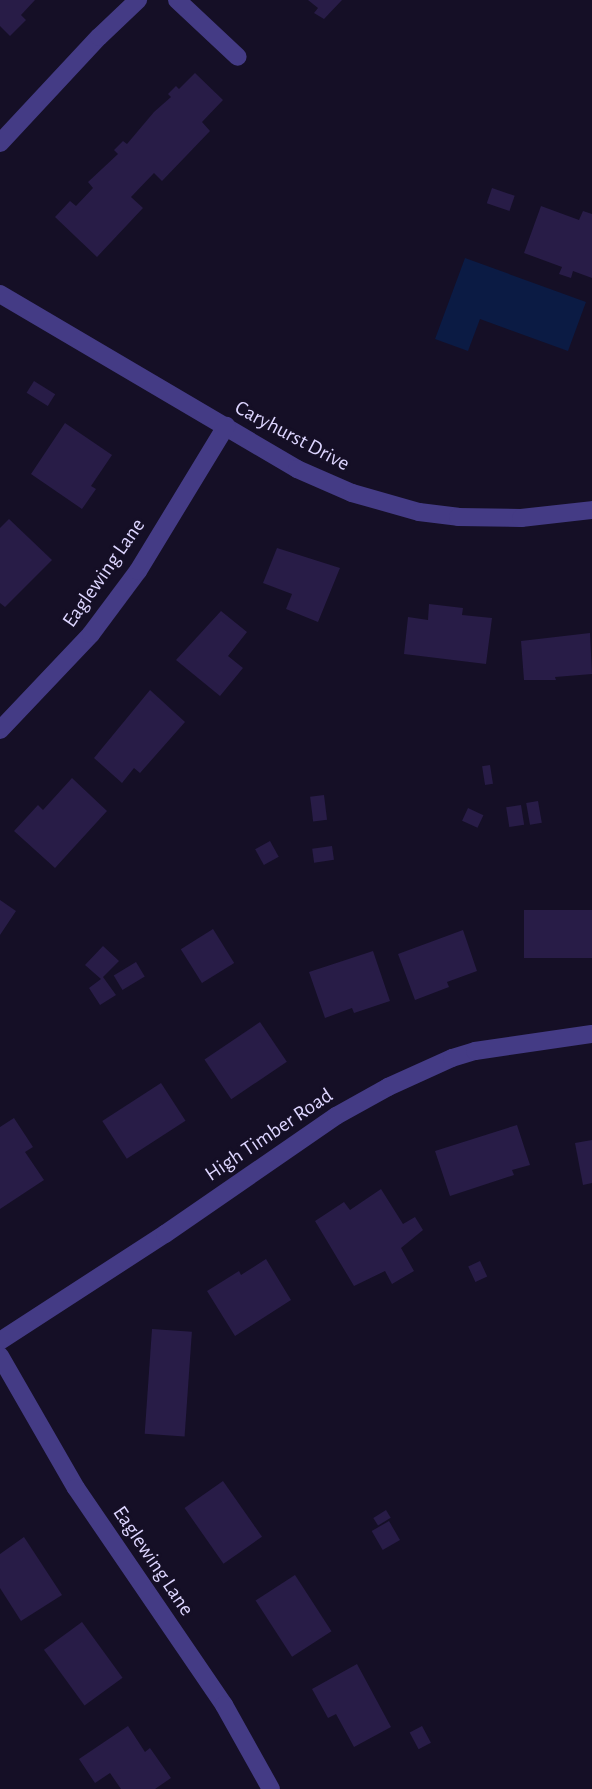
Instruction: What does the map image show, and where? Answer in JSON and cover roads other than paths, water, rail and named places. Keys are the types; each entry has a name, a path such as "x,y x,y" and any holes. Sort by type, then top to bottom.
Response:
{"street":[{"path":"0,143 99,37 138,0"},
{"path":"177,0 238,57"},
{"name":"Caryhurst Drive","path":"0,294 319,479 352,493 419,512 458,517 521,518 592,510"},
{"name":"Eaglewing Lane","path":"0,730 92,634 138,571 226,426"},
{"name":"High Timber Road","path":"0,1341 164,1234 325,1122 388,1087 452,1058 475,1051 592,1034"},
{"name":"Eaglewing Lane","path":"0,1356 76,1488 224,1706 271,1789"}],"water":[{"path":"465,258 586,302 568,351 480,319 468,351 435,339"}]}
